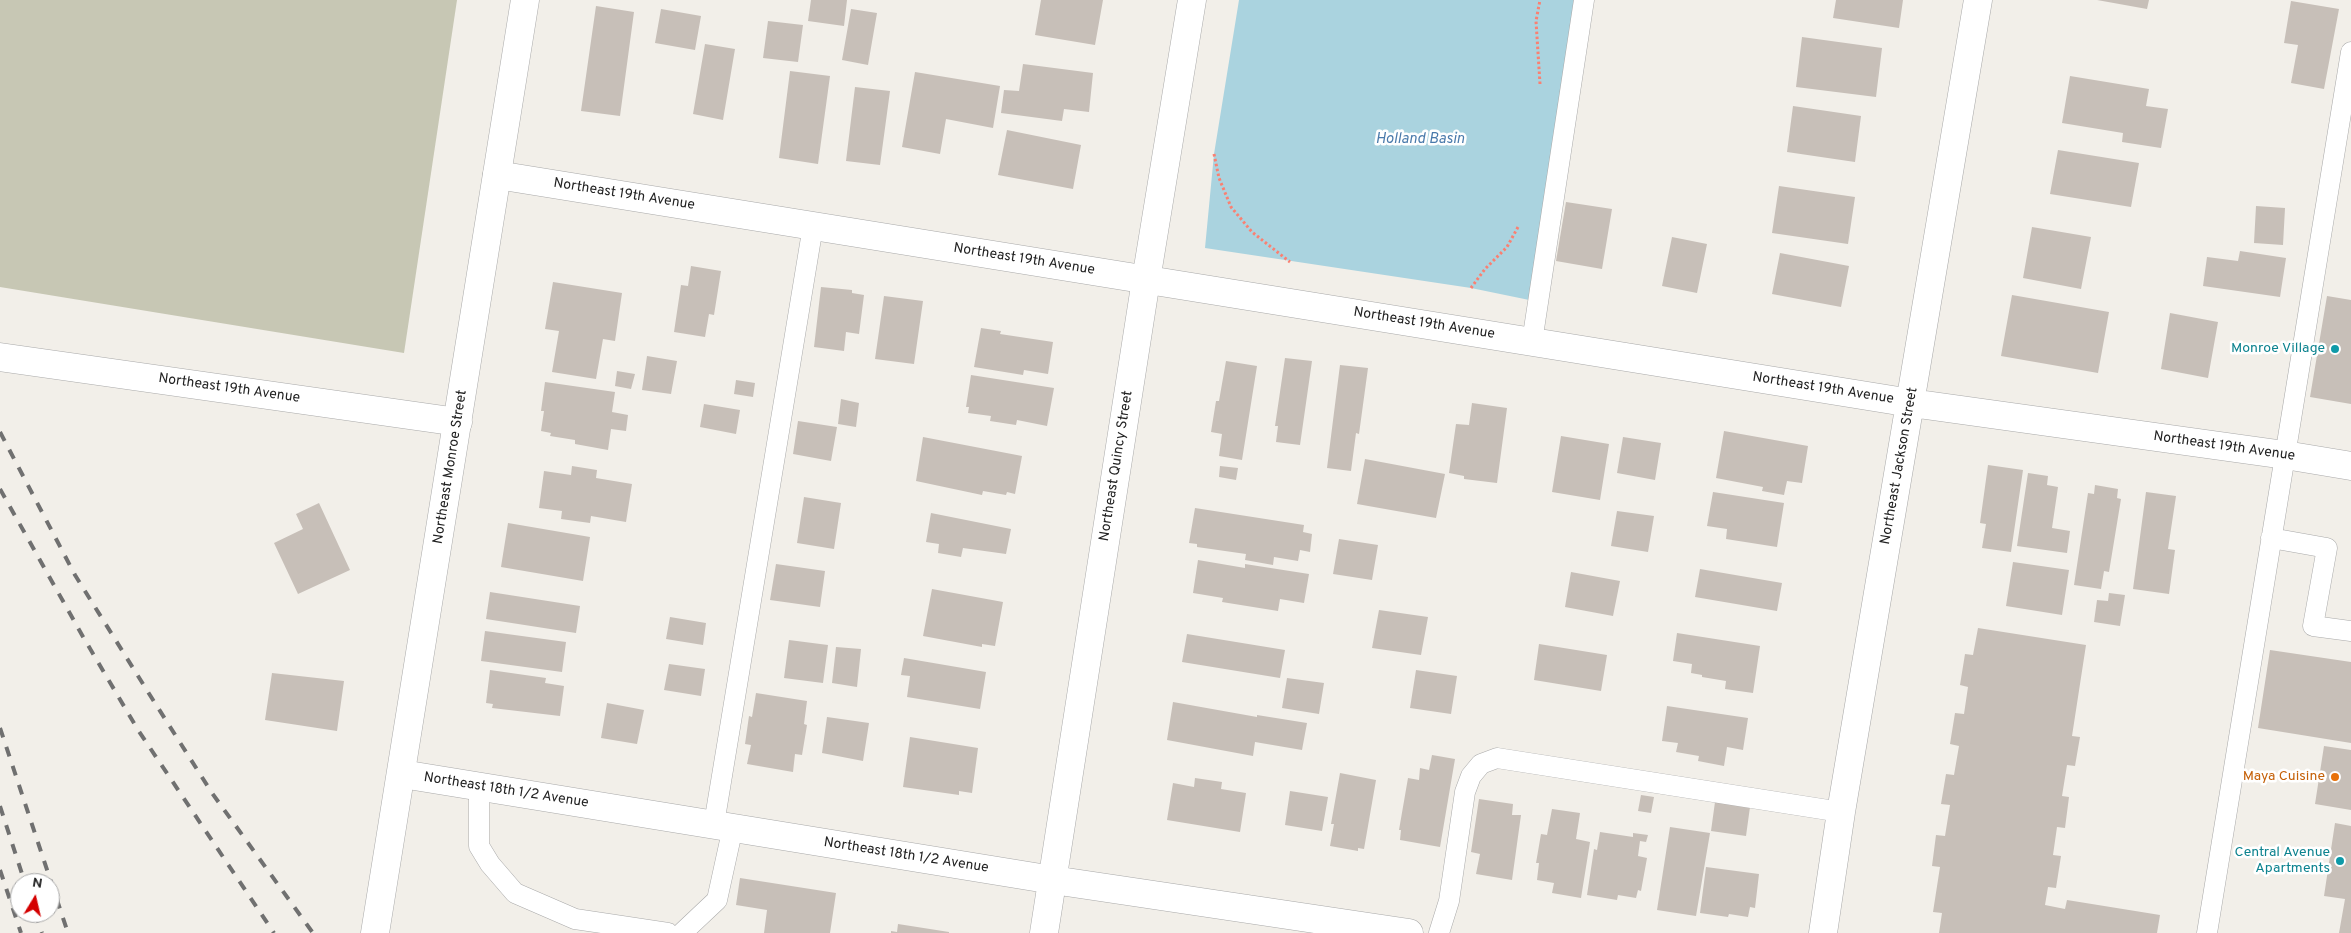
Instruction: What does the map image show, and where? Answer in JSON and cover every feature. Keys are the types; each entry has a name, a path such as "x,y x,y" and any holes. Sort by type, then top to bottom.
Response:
{"street":[{"name":"Northeast Monroe Street","path":"375,933 525,0"},
{"name":"Northeast Quincy Street","path":"1044,933 1146,280 1192,0"},
{"name":"Northeast Jackson Street","path":"1823,933 1841,812 1978,0"},
{"name":"Northeast 19th Avenue","path":"497,175 1911,404 2285,455 2351,466"},
{"name":"Northeast 19th Avenue","path":"0,357 458,422"},
{"name":"Northeast 18th 1/2 Avenue","path":"402,774 1053,880 1410,933"}],"lane":[{"path":"1532,342 1584,0"},
{"path":"2207,933 2351,52"},
{"path":"682,933 717,900 723,826 813,226"},
{"path":"2271,538 2327,548 2313,626 2351,632"},
{"path":"1439,933 1449,900 1465,792 1471,776 1481,764 1497,758 1841,812"},
{"path":"479,786 479,846 490,864 515,893 575,919 668,933"}],"path":[{"path":"1540,0 1536,22 1540,88"},
{"path":"1214,154 1219,178 1231,207 1252,232 1290,262"},
{"path":"1471,288 1485,269 1507,248 1523,219"}],"shaded area":[{"path":"0,0 457,0 404,353 0,287"}],"water":[{"name":"Holland Basin","path":"1239,0 1581,0 1539,302 1471,288 1205,248 1214,154"}],"building":[{"path":"811,0 847,0 844,26 808,21"},
{"path":"1041,0 1103,0 1095,45 1035,35"},
{"path":"1836,0 1903,0 1899,28 1833,18"},
{"path":"2097,0 2149,0 2147,9"},
{"path":"2291,1 2339,9 2324,89 2291,83 2298,45 2284,43"},
{"path":"596,6 634,12 620,116 581,111"},
{"path":"661,9 701,16 695,50 655,43"},
{"path":"851,9 877,13 868,65 842,60"},
{"path":"768,21 803,25 798,62 763,58"},
{"path":"1802,37 1882,48 1876,97 1796,87"},
{"path":"705,44 735,49 723,120 693,114"},
{"path":"1023,64 1093,73 1089,112 1064,109 1062,121 1001,113 1004,90 1019,91"},
{"path":"790,71 830,76 818,164 779,158"},
{"path":"915,72 1000,86 993,128 946,119 940,154 902,147"},
{"path":"2070,76 2149,89 2146,106 2168,109 2161,148 2122,142 2123,133 2062,123"},
{"path":"855,87 890,91 880,165 846,161"},
{"path":"1793,106 1861,116 1855,162 1787,152"},
{"path":"1007,130 1081,145 1073,189 998,175"},
{"path":"2058,150 2139,163 2131,207 2050,194"},
{"path":"1779,186 1855,197 1848,244 1772,233"},
{"path":"1566,202 1612,209 1602,269 1556,261"},
{"path":"2256,206 2285,208 2283,245 2254,243"},
{"path":"2032,227 2091,237 2081,289 2023,278"},
{"path":"1672,237 1707,244 1697,293 1662,286"},
{"path":"2240,251 2286,258 2280,297 2203,286 2207,257 2238,261"},
{"path":"1780,253 1849,266 1841,307 1772,294"},
{"path":"691,266 721,271 714,315 709,314 705,337 674,332 681,285 688,286"},
{"path":"553,282 622,293 615,341 603,339 596,379 552,372 559,331 545,329"},
{"path":"821,287 852,290 852,293 864,295 859,334 846,332 844,351 814,347"},
{"path":"2012,295 2109,312 2098,373 2001,356"},
{"path":"884,296 923,301 914,364 875,359"},
{"name":"Monroe Village","path":"2327,296 2351,300 2351,404 2310,397"},
{"path":"2170,313 2218,322 2208,378 2161,369"},
{"path":"981,328 1001,331 1000,334 1053,342 1048,374 1024,370 1023,375 974,367"},
{"path":"647,356 677,361 671,394 642,390"},
{"path":"1285,358 1312,361 1300,445 1276,442 1278,426 1275,426"},
{"path":"1226,361 1257,366 1242,460 1219,456 1222,434 1211,432 1216,401 1219,401"},
{"path":"1340,365 1368,368 1359,434 1356,433 1351,471 1327,468"},
{"path":"617,371 635,374 631,389 615,386"},
{"path":"971,375 1054,388 1047,426 1017,420 1016,425 990,421 991,416 968,413 969,407 966,407"},
{"path":"736,380 755,383 753,397 734,394"},
{"path":"545,382 615,392 612,412 628,415 626,431 611,429 608,450 575,444 575,440 550,436 551,433 541,431 544,411 541,411"},
{"path":"841,399 859,403 856,427 838,424"},
{"path":"1472,403 1507,408 1497,483 1464,479 1464,476 1449,473 1456,424 1469,425"},
{"path":"704,404 740,410 736,434 700,427"},
{"path":"798,421 837,427 831,461 793,454"},
{"path":"1724,431 1808,446 1802,483 1787,481 1784,495 1762,491 1763,487 1716,478"},
{"path":"1561,436 1609,444 1600,500 1552,492"},
{"path":"923,437 1022,456 1015,494 1007,492 1006,495 983,491 982,495 916,481"},
{"path":"1623,437 1661,443 1655,480 1617,473"},
{"path":"1365,459 1445,474 1436,518 1357,504"},
{"path":"1988,465 2023,470 2011,552 1982,548 1986,524 1980,523"},
{"path":"572,466 597,470 596,478 632,484 626,522 591,516 590,523 561,519 562,511 539,508 544,471 571,475"},
{"path":"1220,466 1238,468 1236,480 1219,477"},
{"path":"2028,473 2048,476 2047,485 2058,487 2052,528 2070,531 2067,553 2017,546"},
{"path":"2095,485 2118,489 2117,498 2121,499 2109,572 2104,571 2101,589 2074,585 2088,493 2094,494"},
{"path":"1713,492 1784,503 1777,547 1726,539 1727,529 1707,526"},
{"path":"2146,492 2176,496 2168,549 2175,550 2169,594 2133,589"},
{"path":"804,497 841,503 834,549 797,543"},
{"path":"319,503 350,570 298,594 274,543 303,529 296,514"},
{"path":"1195,508 1304,525 1303,532 1312,534 1310,552 1300,550 1298,561 1274,557 1273,565 1245,560 1246,554 1197,547 1197,544 1189,543"},
{"path":"1617,511 1654,516 1648,552 1611,546"},
{"path":"931,513 1011,529 1006,554 963,548 961,557 938,553 939,544 926,542"},
{"path":"508,523 590,537 583,581 501,567"},
{"path":"1339,539 1378,545 1372,580 1333,574"},
{"path":"1198,560 1245,568 1245,564 1309,574 1304,603 1280,599 1278,611 1222,602 1223,598 1193,593"},
{"path":"2013,562 2069,570 2062,615 2006,606"},
{"path":"776,564 825,571 820,607 770,600"},
{"path":"1700,569 1782,583 1777,611 1695,597"},
{"path":"1571,572 1620,581 1613,616 1565,607"},
{"path":"932,589 1003,602 995,646 982,644 982,647 923,636"},
{"path":"490,592 580,606 576,633 486,619"},
{"path":"2109,593 2125,595 2120,626 2094,622 2097,600 2108,601"},
{"path":"1379,610 1428,617 1421,655 1372,648"},
{"path":"670,617 706,623 703,645 666,639"},
{"path":"1978,628 2086,645 2072,736 2080,737 2075,766 2067,765 2062,796 2069,797 2065,828 2057,827 2053,855 2061,856 2056,888 2048,887 2045,905 2065,909 2067,900 2160,915 2157,933 1939,933 1942,913 1933,912 1940,867 1932,866 1936,835 1945,836 1950,805 1941,804 1946,774 1954,775 1959,746 1950,744 1955,713 1964,714 1968,687 1960,685 1965,654 1973,655"},
{"path":"485,631 566,642 562,672 481,661"},
{"path":"1677,633 1760,646 1753,693 1725,689 1726,681 1691,673 1692,664 1673,661"},
{"path":"1187,634 1285,650 1280,678 1182,662"},
{"path":"789,640 828,645 823,683 784,678"},
{"path":"1539,644 1607,655 1601,691 1534,680"},
{"path":"836,647 861,649 857,687 832,683"},
{"path":"2270,650 2351,662 2351,743 2258,728"},
{"path":"904,658 986,672 980,709 907,697 910,676 901,675"},
{"path":"669,664 705,669 701,696 664,690"},
{"path":"490,670 546,678 545,683 564,686 560,716 492,708 493,704 486,703"},
{"path":"1416,670 1457,676 1451,714 1410,708"},
{"path":"272,673 344,681 337,731 265,720"},
{"path":"1287,678 1324,683 1319,714 1282,708"},
{"path":"756,693 807,701 804,724 807,725 802,755 795,754 793,772 747,764 751,745 745,744 749,716 752,717"},
{"path":"1173,702 1257,717 1257,715 1307,723 1302,750 1255,742 1253,756 1167,740"},
{"path":"607,703 644,710 637,744 601,738"},
{"path":"1667,706 1748,718 1743,750 1727,747 1724,766 1698,761 1699,756 1676,752 1678,743 1662,741"},
{"path":"827,717 869,723 863,761 822,753"},
{"path":"910,737 978,748 972,793 959,791 959,795 903,787"},
{"name":"Maya Cuisine","path":"2324,746 2351,750 2351,810 2315,804"},
{"path":"1432,755 1455,759 1440,847 1400,840 1401,830 1399,830 1408,778 1419,780 1420,768 1429,770"},
{"path":"1340,773 1376,780 1364,849 1358,848 1358,851 1330,846 1334,824 1331,824"},
{"path":"1195,778 1222,782 1221,789 1246,793 1240,832 1167,820 1173,783 1194,787"},
{"path":"1290,791 1328,797 1322,831 1285,825"},
{"path":"1641,795 1654,797 1651,813 1638,811"},
{"path":"1479,799 1513,804 1512,815 1521,815 1512,880 1476,874 1480,854 1471,852"},
{"path":"1715,802 1750,807 1746,836 1711,831"},
{"path":"1552,809 1580,813 1576,839 1590,842 1581,898 1552,893 1554,883 1537,880 1539,863 1536,863 1541,834 1547,835"},
{"name":"Central Avenue Apartments","path":"2335,823 2351,826 2351,933 2339,933 2345,899 2324,896"},
{"path":"1670,827 1710,833 1696,916 1657,910"},
{"path":"1600,832 1633,837 1633,833 1648,835 1646,842 1640,841 1638,856 1647,858 1641,891 1638,890 1636,898 1618,895 1617,900 1587,895 1594,849 1597,850"},
{"path":"1706,867 1759,874 1755,908 1750,907 1748,917 1729,914 1728,917 1700,913"},
{"path":"740,878 836,893 830,933 764,933 767,910 736,905"},
{"path":"898,924 949,933 891,933 891,931 897,932"}],"railway":[{"path":"0,432 75,575 148,692 212,793 313,933"},
{"path":"0,489 138,730 274,933"},
{"path":"0,728 68,933"},
{"path":"0,806 22,873"},
{"path":"0,870 21,933"},
{"path":"38,923 42,933"}],"place":[{"name":"Monroe Village","path":"2335,349"},
{"name":"Maya Cuisine","path":"2335,777"},
{"name":"Central Avenue Apartments","path":"2340,861"}]}
